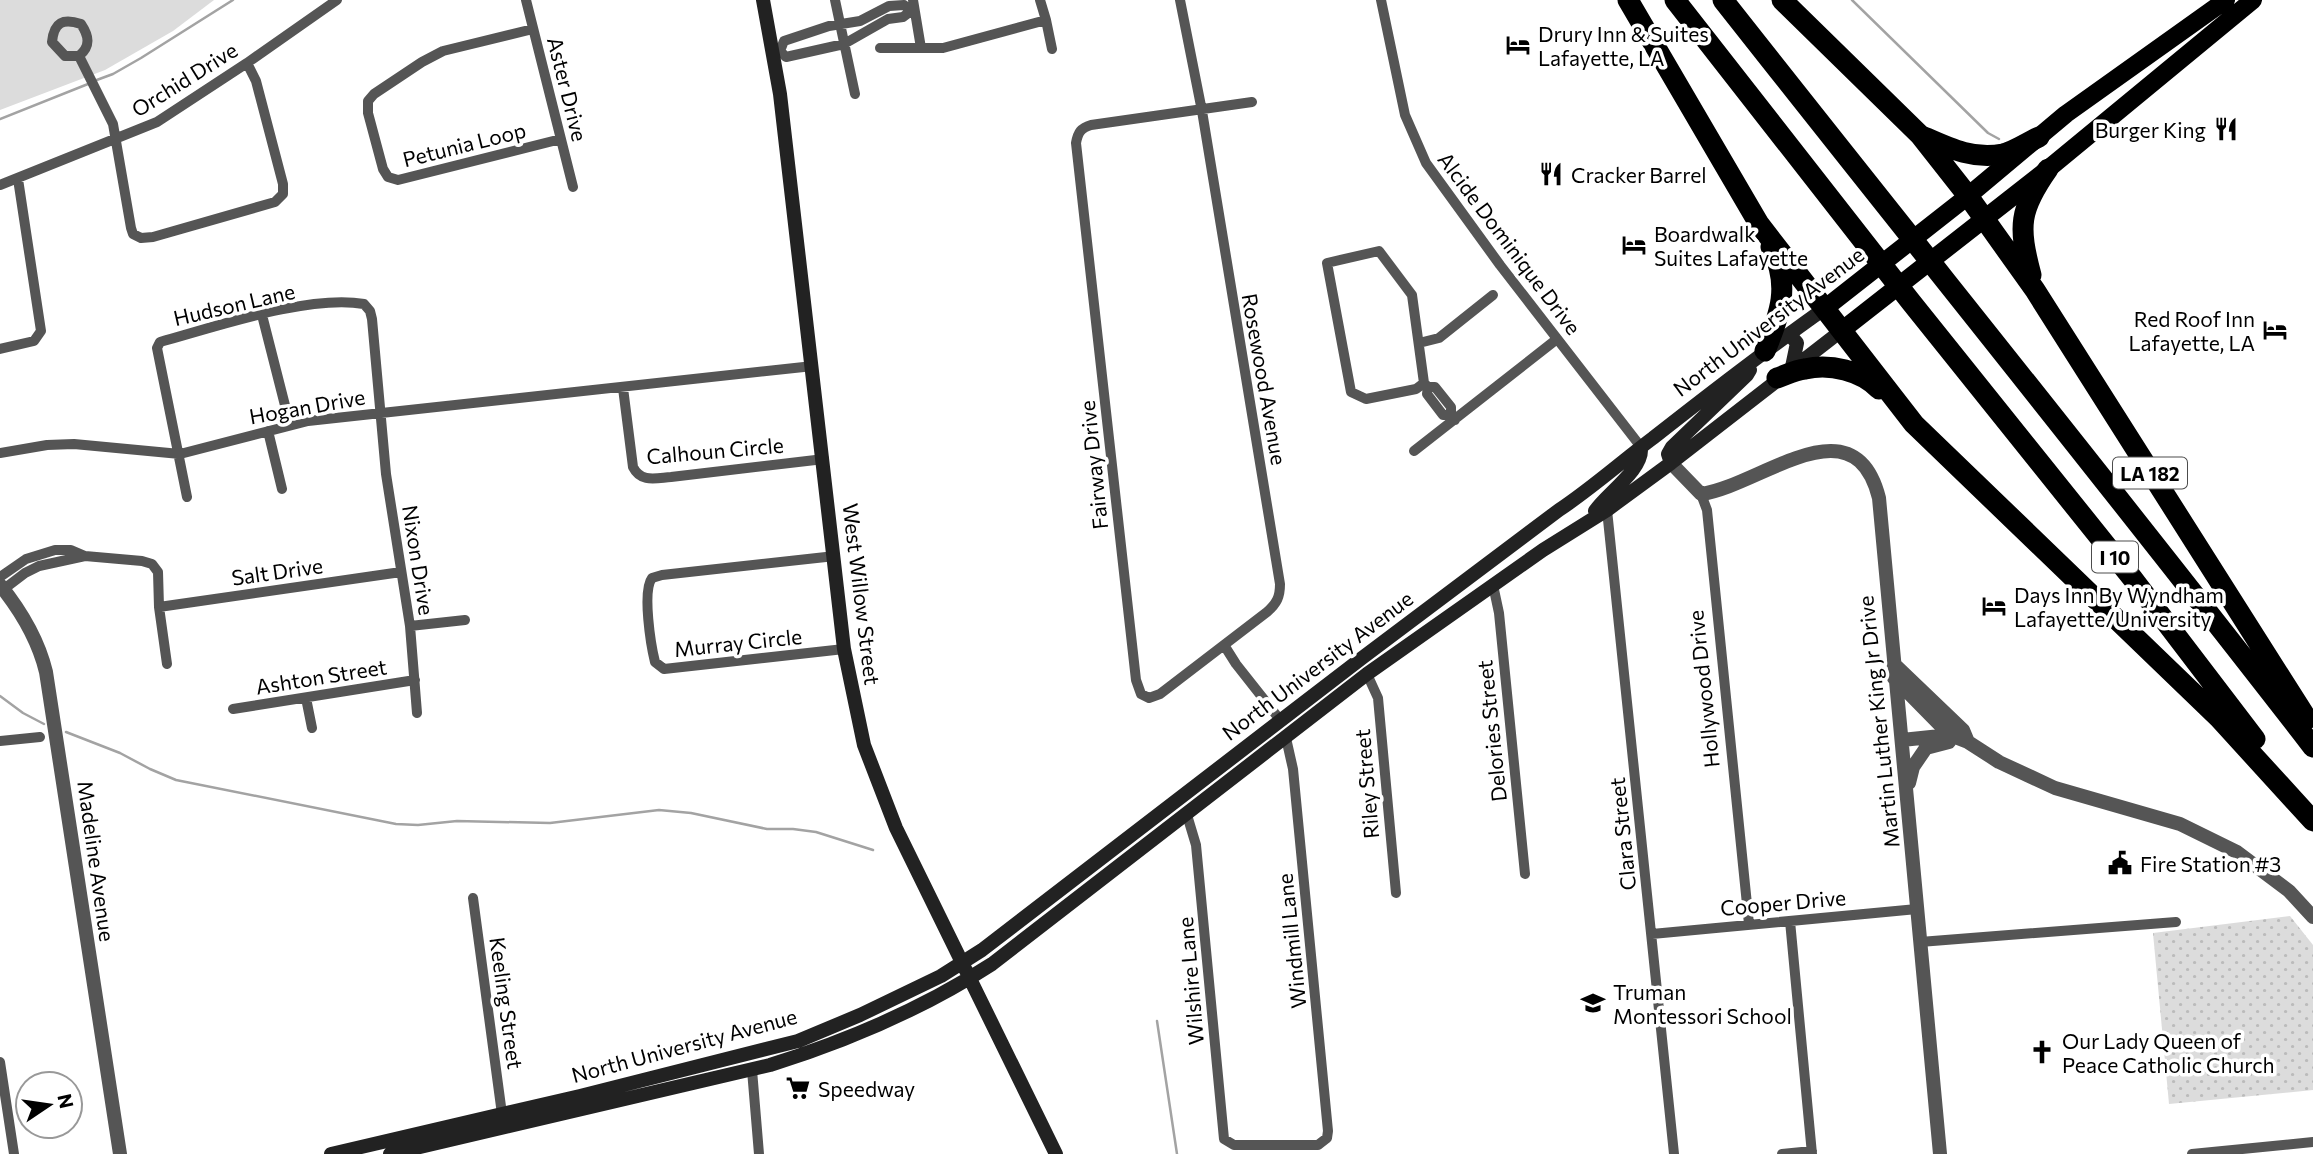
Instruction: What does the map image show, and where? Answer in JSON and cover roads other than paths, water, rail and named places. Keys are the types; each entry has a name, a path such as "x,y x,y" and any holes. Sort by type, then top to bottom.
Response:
{"highway":[{"path":"1628,0 1777,259 1782,306 1779,318 1760,355"},
{"name":"I 10","path":"1675,0 1863,242 2141,589 2313,818"},
{"name":"I 10","path":"1723,0 2313,747"},
{"path":"1783,0 1920,135 1984,219"},
{"path":"1920,135 1960,152 1975,155 2004,153 2039,137"},
{"path":"2035,290 2023,248 2024,209 2031,193 2048,169"},
{"name":"LA 182","path":"1984,219 2035,290 2313,729"},
{"path":"1759,224 1914,424"},
{"path":"1785,373 1820,367 1852,372 1868,378 2219,718 2313,818"}],"main road":[{"name":"West Willow Street","path":"763,0 777,51 844,649 864,745 896,828 1056,1154"},
{"name":"North University Avenue","path":"331,1154 799,1041 860,1015 962,964 1486,565 1591,489 1641,447 1968,196 2066,114 2226,0"},
{"name":"North University Avenue","path":"390,1154 752,1070 820,1050 970,979 1187,816 1367,674 1671,463 2048,169 2253,0"},
{"path":"1785,373 1797,343 1789,334"},
{"path":"1671,463 1668,458 1669,450 1747,376 1760,355"},
{"path":"1588,521 1598,506 1633,469 1640,459 1641,447"},
{"path":"1543,550 1540,539 1559,510"},
{"path":"1486,565 1493,585"},
{"path":"1180,799 1187,816"}],"street":[{"name":"Orchid Drive","path":"0,185 157,122 337,0"},
{"name":"Aster Drive","path":"527,0 573,187"},
{"path":"835,0 855,94"},
{"path":"1040,0 1052,49"},
{"name":"Rosewood Avenue","path":"1180,0 1202,111 1280,584 1279,597 1274,606 1224,645"},
{"name":"Alcide Dominique Drive","path":"1381,0 1400,96 1415,143 1447,194 1641,447"},
{"path":"889,6 913,7 903,17 888,19 844,44 786,57 777,51 784,41 860,21 889,6"},
{"path":"913,7 921,48"},
{"path":"880,48 943,48 1046,20"},
{"name":"Petunia Loop","path":"533,29 443,51 374,94 368,101 368,113 383,169 388,177 398,180 561,139"},
{"path":"811,32 824,39 823,49"},
{"path":"79,56 113,124 131,228 136,237 153,237 280,199 284,194 257,81 247,63"},
{"path":"1202,111 1252,102"},
{"name":"Fairway Drive","path":"1202,111 1091,125 1080,131 1076,143 1136,680 1141,694 1149,698 1160,694 1224,645"},
{"path":"0,349 34,341 41,331 18,178"},
{"path":"1426,385 1412,295 1379,251 1327,263 1351,392 1366,399 1426,385 1435,387 1438,399 1451,407 1453,417"},
{"path":"1419,343 1439,338 1493,295"},
{"name":"Hudson Lane","path":"187,497 157,348 160,342 292,308 344,303 364,304 372,319 380,413"},
{"path":"262,315 290,425"},
{"path":"1414,451 1453,417 1557,339"},
{"path":"623,388 813,366"},
{"name":"Hogan Drive","path":"0,453 47,445 74,444 180,454 290,425 623,388"},
{"name":"Calhoun Circle","path":"623,388 632,467 640,477 671,477 824,459"},
{"name":"Nixon Drive","path":"380,413 386,474 410,626 417,713"},
{"path":"268,431 282,489"},
{"name":"Martin Luther King Jr Drive","path":"1701,494 1727,488 1816,452 1834,450 1846,452 1862,461 1874,480 1902,740 1940,1154"},
{"path":"1671,463 1701,494"},
{"name":"Hollywood Drive","path":"1701,494 1707,510 1749,924"},
{"name":"Clara Street","path":"1606,510 1674,1154"},
{"path":"1,584 39,566 85,555 152,564 158,572 166,664"},
{"name":"Murray Circle","path":"835,556 652,578 647,589 651,639 656,662 664,668 844,649"},
{"name":"Salt Drive","path":"159,607 401,572"},
{"name":"Madeline Avenue","path":"1,584 36,641 46,672 120,1154"},
{"name":"Delories Street","path":"1493,585 1499,613 1525,874"},
{"path":"410,626 465,620"},
{"path":"1224,645 1281,721"},
{"path":"1893,670 1950,735"},
{"path":"1893,670 1963,730 1968,742"},
{"name":"Riley Street","path":"1367,674 1378,698 1396,893"},
{"name":"Ashton Street","path":"233,709 415,680"},
{"path":"306,698 312,728"},
{"path":"1902,740 1950,735 2054,788 2180,824 2237,852 2289,891 2313,917"},
{"path":"0,741 40,737"},
{"name":"Windmill Lane","path":"1228,1142 1311,1146 1325,1141 1328,1131 1293,769 1286,738"},
{"path":"1906,791 1913,767 1926,748 1950,741 1968,742"},
{"name":"Wilshire Lane","path":"1187,816 1196,845 1224,1139 1228,1142"},
{"name":"Keeling Street","path":"473,898 502,1114"},
{"name":"Cooper Drive","path":"1652,934 1917,909"},
{"path":"1782,1154 1812,1153 1790,921"},
{"path":"1920,942 2176,922"},
{"path":"0,1062 14,1154"},
{"path":"752,1070 759,1154"},
{"path":"2192,1154 2313,1142"}],"waterway":[{"path":"94,81 141,58 233,0"},
{"path":"1852,0 1988,133 1999,139"},
{"path":"0,119 88,84"},
{"path":"0,696 44,724"},
{"path":"66,732 120,753 176,780 396,824 457,821 550,823 659,810 691,813 767,829 816,832 873,850"},
{"path":"1157,1021 1177,1154"}],"place":[{"name":"Drury Inn & Suites Lafayette, LA","path":"1518,45"},
{"name":"Burger King","path":"2226,129"},
{"name":"Cracker Barrel","path":"1551,174"},
{"name":"Boardwalk Suites Lafayette","path":"1634,245"},
{"name":"Red Roof Inn Lafayette, LA","path":"2275,330"},
{"name":"Days Inn By Wyndham Lafayette/University","path":"1994,606"},
{"name":"Fire Station #3","path":"2120,863"},
{"name":"Truman Montessori School","path":"1593,1003"},
{"name":"Our Lady Queen of Peace Catholic Church","path":"2042,1052"},
{"name":"Speedway","path":"798,1088"}]}
